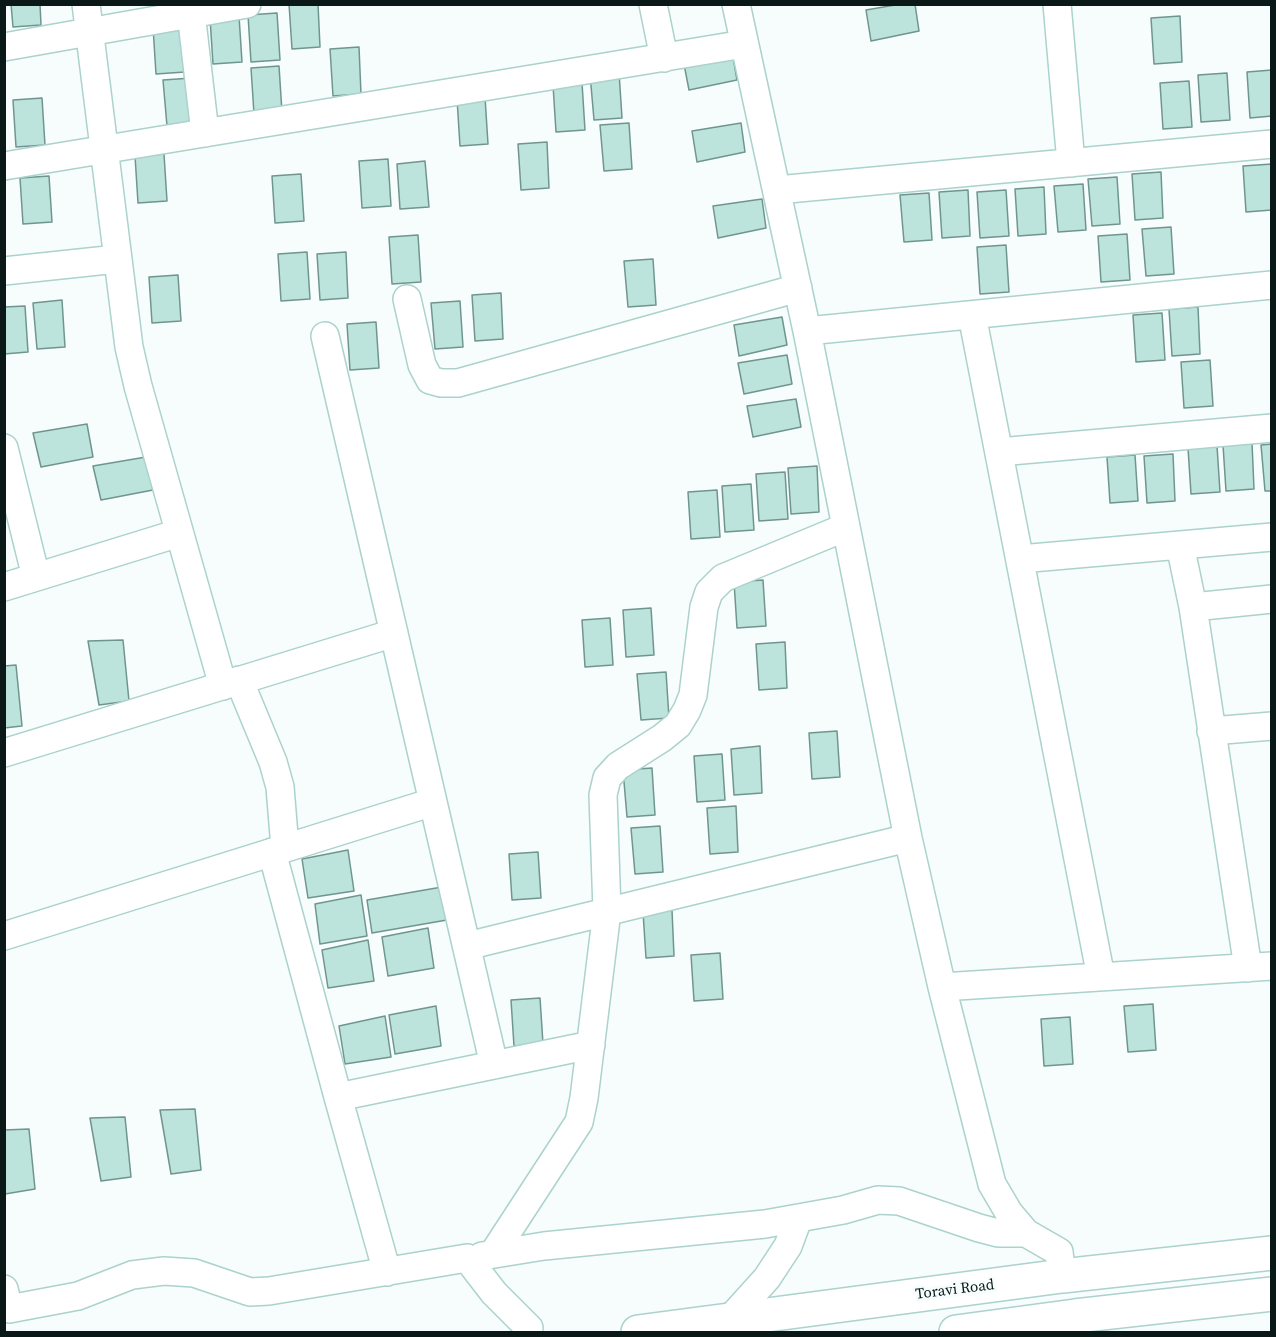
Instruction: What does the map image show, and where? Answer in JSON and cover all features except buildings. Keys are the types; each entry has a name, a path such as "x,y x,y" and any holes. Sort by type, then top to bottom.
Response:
{"highway":[{"name":"Toravi Road","path":"638,1332 1062,1276 1272,1253"},
{"path":"956,1332 1272,1294"}],"street":[{"path":"86,4 123,314 138,386 179,533 231,683 273,762 280,787 278,850 338,1097 387,1272"},
{"path":"4,47 191,9 247,4"},
{"path":"653,4 664,58"},
{"path":"736,4 807,331 908,838 942,987 992,1185 1009,1213 1026,1233 1059,1252 1062,1276"},
{"path":"1057,4 1071,163"},
{"path":"191,9 205,133"},
{"path":"4,166 744,44"},
{"path":"777,190 1272,144"},
{"path":"4,271 117,259"},
{"path":"807,331 1272,285"},
{"path":"407,298 422,365 430,380 441,383 458,383 798,288"},
{"path":"972,315 1101,977"},
{"path":"325,336 494,1065"},
{"path":"999,452 1272,428"},
{"path":"4,448 36,577"},
{"path":"480,1256 579,1122 585,1098 607,911 603,795 607,778 618,766 678,725 687,710 693,695 704,607 709,592 723,578 846,526"},
{"path":"4,587 179,533"},
{"path":"1020,559 1272,537"},
{"path":"942,987 1260,967 1210,731 1193,607 1180,545"},
{"path":"1193,607 1272,599"},
{"path":"4,753 394,633"},
{"path":"1210,731 1272,726"},
{"path":"4,936 433,802"},
{"path":"467,946 908,838"},
{"path":"338,1097 591,1045"},
{"path":"6,1303 78,1296 132,1275 164,1271 194,1273 250,1293 269,1291 544,1245 765,1224 798,1219 878,1200 899,1201 998,1233 1026,1233"},
{"path":"730,1319 767,1278 788,1246 798,1219"},
{"path":"480,1256 494,1293 529,1328"}]}
